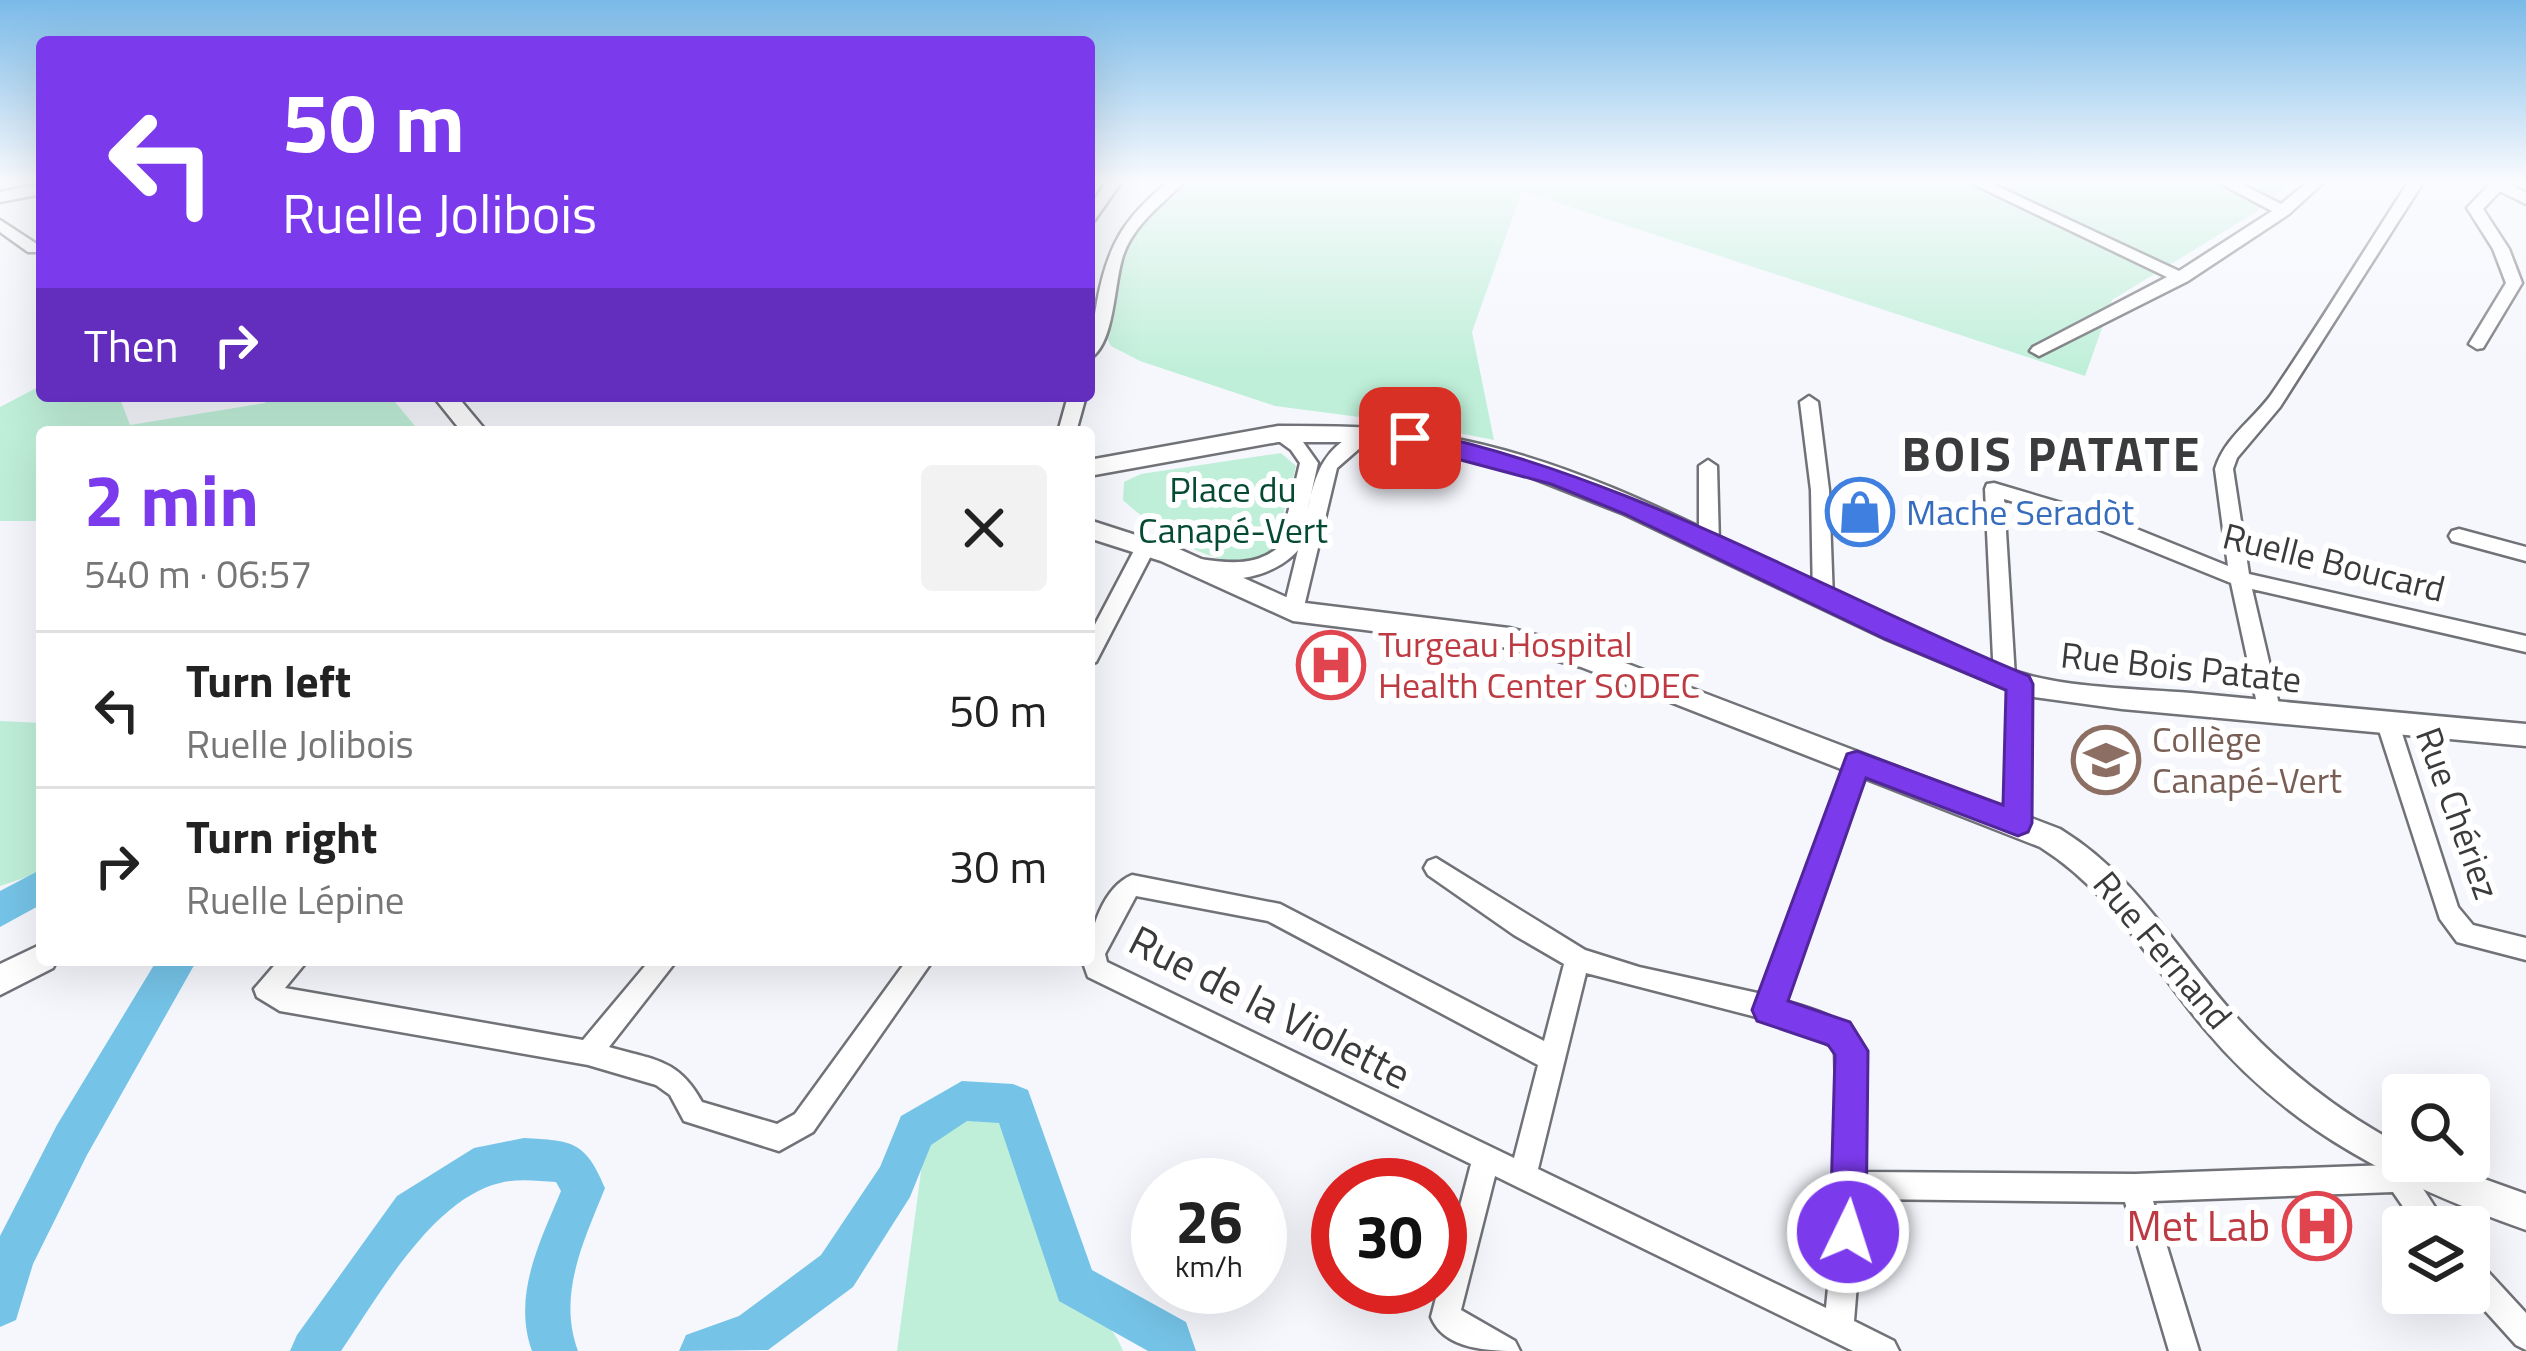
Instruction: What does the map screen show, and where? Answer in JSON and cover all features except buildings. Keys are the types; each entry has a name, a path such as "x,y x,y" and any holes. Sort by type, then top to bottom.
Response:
{"street":[{"path":"27,244 34,249"},
{"path":"1095,343 1114,258 1123,244"},
{"path":"2109,244 2182,278"},
{"path":"2039,351 2182,278 2234,244"},
{"path":"2270,713 2240,579 2224,469 2227,454 2234,441 2271,407 2376,244"},
{"path":"2477,344 2514,283 2498,244"},
{"path":"449,402 471,426"},
{"path":"1809,402 1820,490 1823,599"},
{"path":"1193,565 1251,570 1280,559 1289,549 1310,464 1297,446 1278,434"},
{"name":"Rue Bois Patate","path":"1095,467 1278,434 1366,434 1444,444 1528,467 1634,508 1823,599 2012,681 2270,713 2526,735"},
{"path":"1293,611 1328,466 1366,434"},
{"path":"1708,466 1709,544"},
{"name":"Ruelle Boucard","path":"2012,681 1994,489 2095,520 2240,579 2526,644"},
{"name":"Rue Fernand","path":"1095,531 1193,565 1250,596 1293,611 1509,638 1556,649 2018,823 2069,848 2105,874 2136,907 2221,1024 2278,1078 2382,1157"},
{"path":"2459,536 2526,554"},
{"path":"1095,644 1146,546"},
{"path":"2012,681 2018,823"},
{"name":"Rue Chériez","path":"2388,724 2448,912 2466,934 2526,950"},
{"path":"1769,1010 1857,763"},
{"path":"1436,868 1577,959 1769,1010 1839,1033 1848,1042 1852,1185 1840,1327"},
{"name":"Rue de la Violette","path":"1095,950 1123,893 1132,885 1273,911 1550,1058"},
{"path":"1523,1177 1577,959"},
{"path":"0,980 36,961"},
{"name":"Rue de la Violette","path":"1095,962 1097,969 1884,1351"},
{"path":"290,966 266,989 280,999 588,1053 663,1075 679,1086 693,1112 779,1138 804,1123 917,966"},
{"path":"588,1053 660,966"},
{"path":"1486,1161 1445,1317 1505,1351"},
{"path":"1852,1185 2135,1188 2382,1173"},
{"name":"Rue Fernand","path":"2432,1182 2526,1212"},
{"path":"2135,1188 2184,1351"},
{"path":"2490,1295 2526,1335"}],"green space":[{"path":"1117,244 1503,244 1472,332 1494,440 1275,406 1140,361 1111,346 1097,319 1107,261"},
{"path":"1683,244 2204,244 2112,300 2085,376"},
{"path":"36,388 36,402 121,402 130,425 265,402 395,402 415,426 36,426 36,521 0,521 0,407"},
{"name":"Place du Canapé-Vert","path":"1281,453 1296,466 1275,546 1264,559 1246,562 1207,555 1170,536 1123,500 1124,482 1141,474"},
{"path":"0,721 36,723 36,874 0,886"},
{"path":"952,1093 1002,1097 1027,1199 1054,1273 1071,1303 1110,1329 1123,1351 897,1351 928,1119"}],"waterway":[{"path":"0,910 36,889"},
{"path":"0,1304 12,1259 72,1140 174,966"},
{"path":"702,1351 752,1334 837,1271 895,1182 916,1131 962,1101 1013,1104 1075,1285 1170,1338 1173,1351"},
{"path":"313,1351 412,1211 489,1163 524,1159 568,1162 584,1188 548,1290 548,1332 555,1351"}],"place":[{"name":"Mache Seradòt","path":"1860,512"},
{"name":"Turgeau Hospital Health Center SODEC","path":"1331,665"},
{"name":"Collège Canapé-Vert","path":"2106,760"},
{"name":"Met Lab","path":"2317,1226"}],"district":[{"name":"BOIS PATATE","path":"2052,454"}],"route":[{"path":"1410,438 1528,467 1634,508 1895,632 2020,684 2018,823 1857,763 1769,1010 1839,1033 1848,1042 1852,1185 1848,1232"}]}
